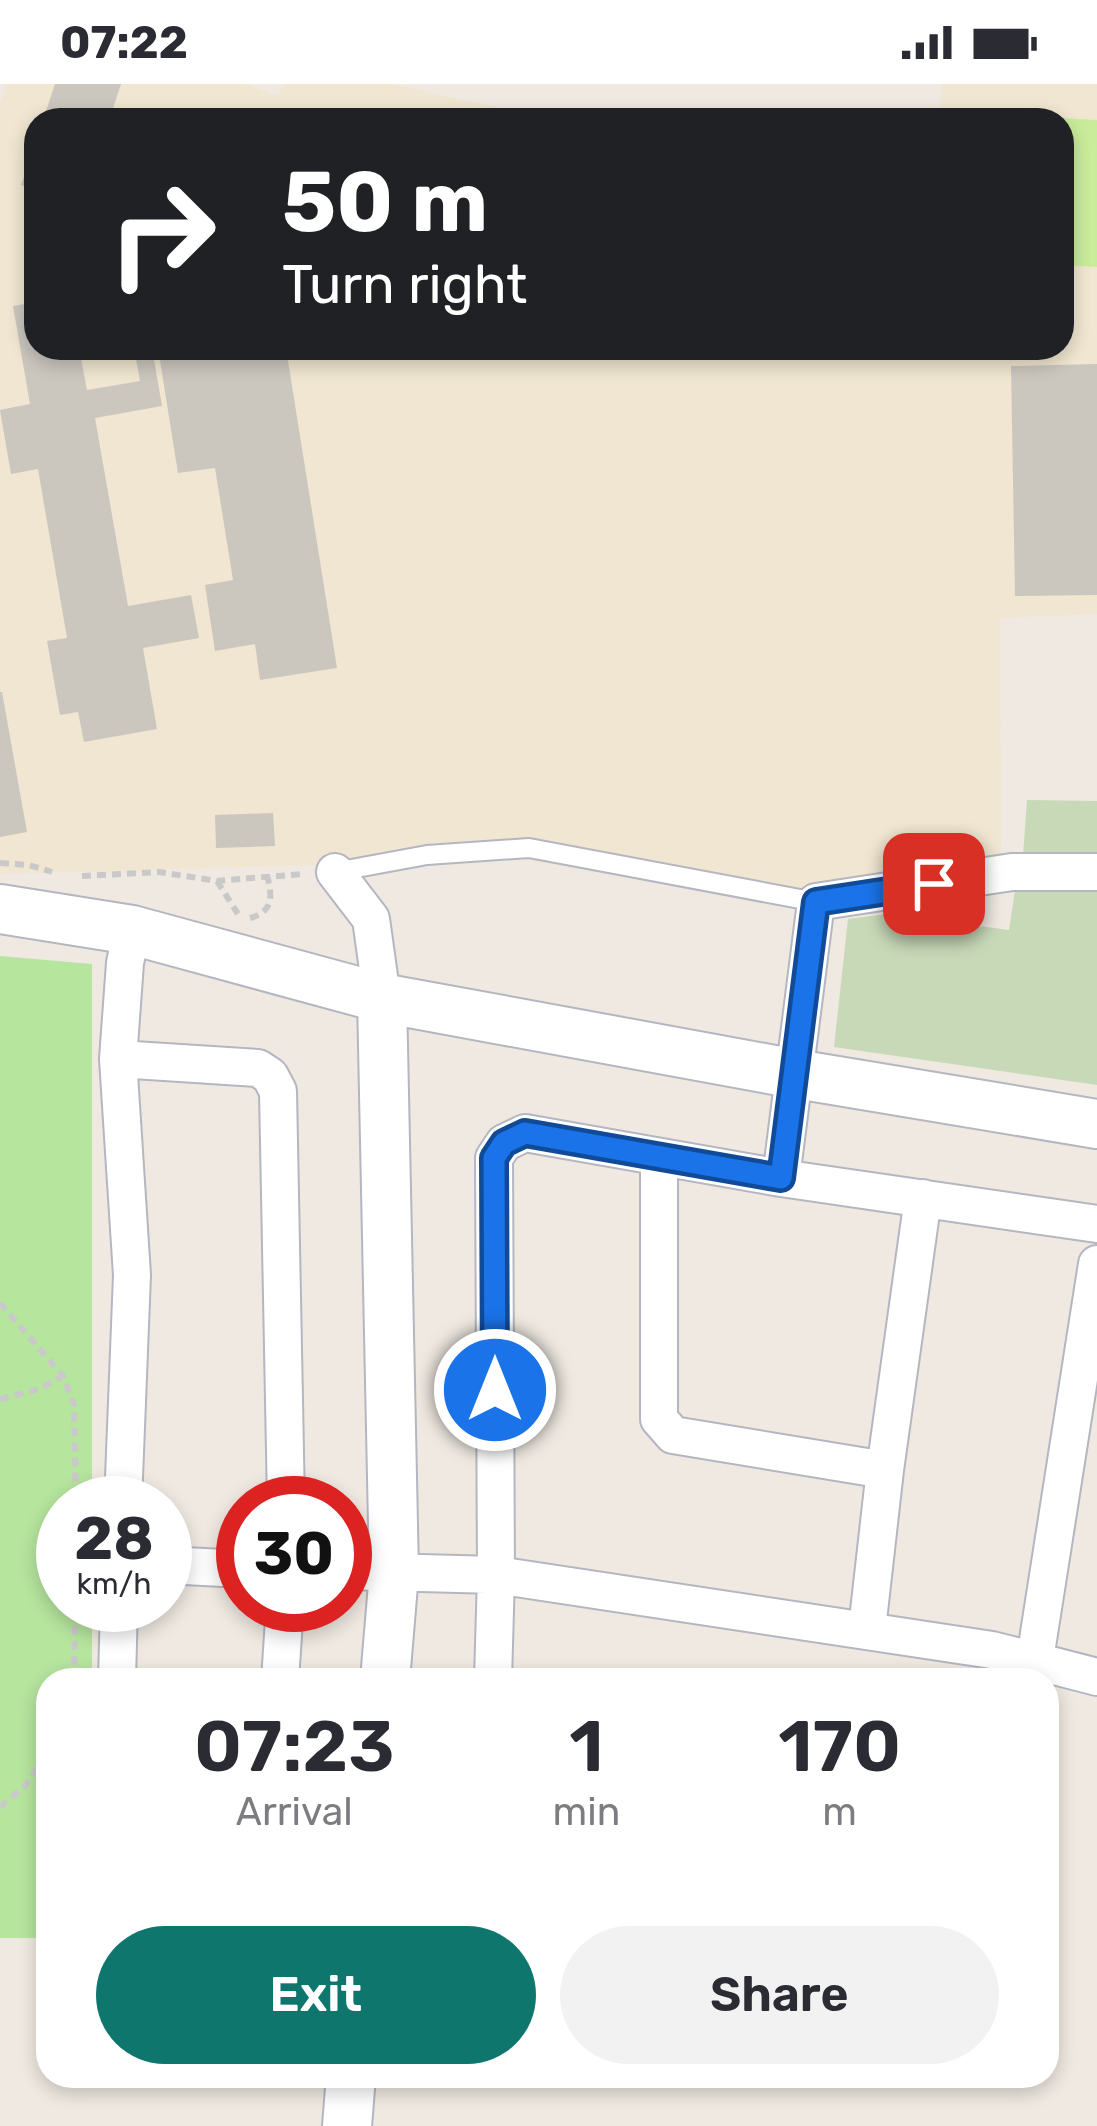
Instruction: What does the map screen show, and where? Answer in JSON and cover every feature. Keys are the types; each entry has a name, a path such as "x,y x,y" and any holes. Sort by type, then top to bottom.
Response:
{"street":[{"path":"335,872 370,919 382,998 394,1574 386,1668"},
{"path":"781,1178 816,902 1012,872 1097,872"},
{"path":"0,909 132,930 382,998 1097,1124"},
{"path":"124,1476 132,1275 118,1059 132,930"},
{"path":"118,1059 258,1068 270,1076 278,1091 285,1476"},
{"path":"494,1668 494,1158 504,1143 525,1133 781,1178 1097,1224"},
{"path":"659,1158 659,1419 673,1436 885,1470"},
{"path":"867,1629 923,1198"},
{"path":"1035,1659 1097,1264"},
{"path":"372,1573 496,1575 867,1629 985,1665 1035,1659 1097,1677"},
{"path":"117,1668 118,1632"},
{"path":"281,1668 283,1632"},
{"path":"347,2126 350,2088"}],"lane":[{"path":"335,872 427,855 529,848 816,902"}],"path":[{"path":"0,863 62,875"},
{"path":"74,876 159,872 218,881 335,872"},
{"path":"218,881 234,911 254,918 271,905 267,876"},
{"path":"0,1303 63,1376 74,1406 75,1476"},
{"path":"0,1399 39,1389 63,1376"},
{"path":"74,1668 75,1632"},
{"path":"0,1807 36,1771"}],"shaded area":[{"path":"7,84 244,84 278,96 284,84 391,84 500,108 24,108 24,360 1074,360 1074,108 940,108 942,84 1097,84 1097,614 1000,618 1001,857 805,904 518,859 0,874 0,103"}],"green space":[{"path":"1074,119 1097,120 1097,267 1074,266"},
{"path":"1027,800 1097,801 1097,857 1023,856"},
{"path":"1016,884 1097,887 1097,1085 834,1047 848,919 887,914 1009,930"},
{"path":"0,956 92,964 92,1476 36,1476 36,1632 92,1632 92,1668 36,1668 36,1938 0,1938"}],"building":[{"path":"55,84 121,84 113,108 47,108"},
{"path":"24,304 24,360 81,360 87,390 140,381 136,360 154,360 162,406 95,418 128,606 191,595 199,638 143,648 157,729 84,742 78,712 60,715 47,641 67,638 38,469 11,474 0,410 30,404 13,306"},
{"path":"160,360 288,360 337,668 260,680 255,644 215,651 205,585 233,580 215,468 178,473"},
{"path":"1097,364 1097,595 1015,596 1011,366"},
{"path":"0,692 27,832 0,837"},
{"path":"273,813 275,846 216,848 215,815"}],"route":[{"path":"495,1390 494,1158 504,1143 525,1133 781,1178 816,902 934,884"}]}
